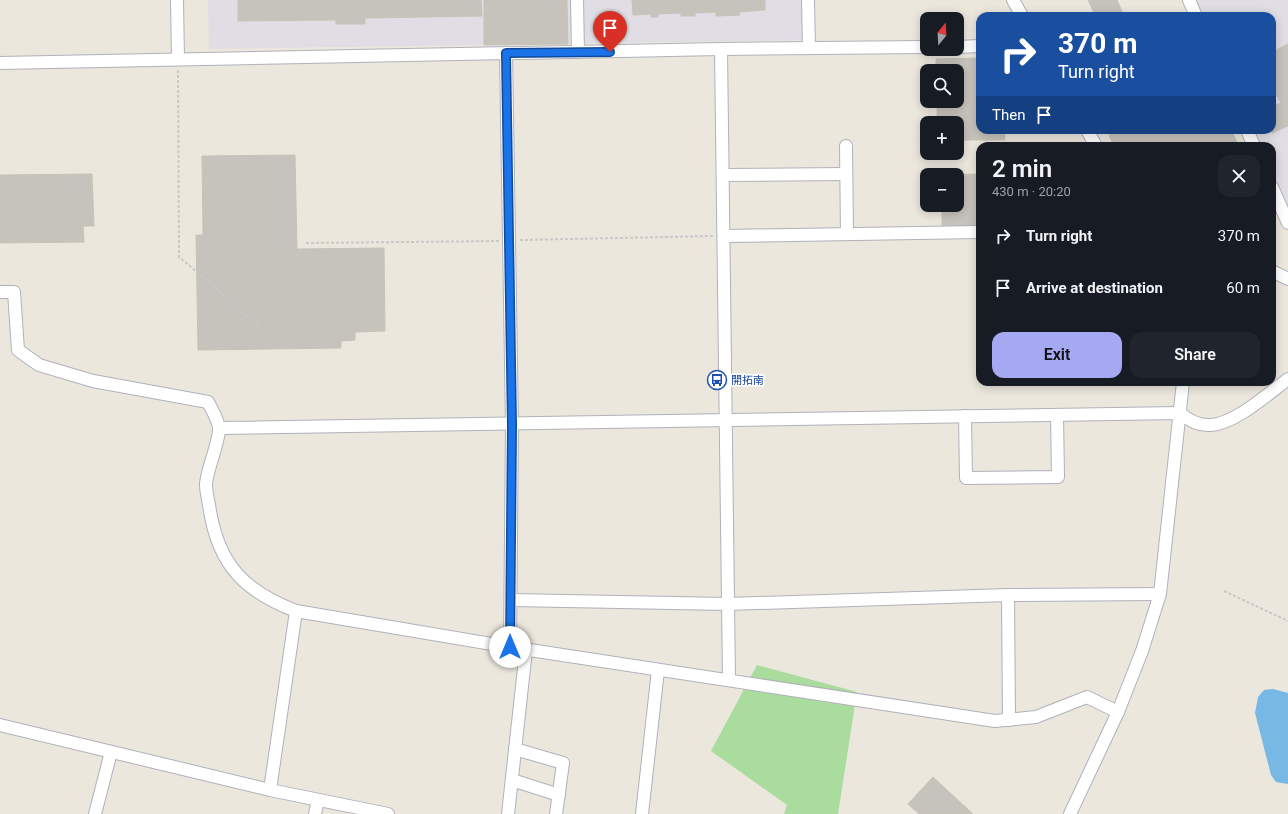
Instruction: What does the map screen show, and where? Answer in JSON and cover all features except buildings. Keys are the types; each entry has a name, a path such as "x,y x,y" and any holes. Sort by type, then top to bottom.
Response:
{"street":[{"path":"177,0 178,59"},
{"path":"577,0 578,52"},
{"path":"808,0 809,48"},
{"path":"1013,0 1020,12"},
{"path":"1189,0 1194,12"},
{"path":"964,47 976,46"},
{"path":"0,63 721,49 920,47"},
{"path":"721,49 729,680"},
{"path":"506,53 512,425 510,647"},
{"path":"846,146 847,234"},
{"path":"723,176 846,174"},
{"path":"1276,196 1288,224"},
{"path":"724,236 976,232"},
{"path":"1276,273 1288,279"},
{"path":"0,292 14,292 18,350 39,365 93,381 208,402 219,428 206,485 213,529 220,550 232,570 259,594 277,604 296,611 526,650 995,721 1036,717 1087,697 1118,712"},
{"path":"219,428 512,425 1180,413 1187,419 1210,425 1224,422 1246,410 1288,379"},
{"path":"1070,814 1118,712 1142,651 1160,594 1183,386"},
{"path":"965,416 966,478 1058,477 1057,415"},
{"path":"511,600 727,604 1008,596 1160,594"},
{"path":"1008,596 1008,720"},
{"path":"270,790 296,611"},
{"path":"508,814 526,650"},
{"path":"642,814 658,670"},
{"path":"0,725 270,790 388,814"},
{"path":"515,749 563,763 556,814"},
{"path":"95,814 111,752"},
{"path":"512,780 559,795"},
{"path":"315,814 318,800"}],"path":[{"path":"178,59 179,257 220,291 261,330"},
{"path":"1224,591 1288,621"}],"shaded area":[{"path":"208,0 804,0 805,40 209,49"},
{"path":"1195,0 1288,0 1288,209 1276,182 1276,142 1258,142 1255,134 1276,134 1276,12 1200,12"}],"green space":[{"path":"757,665 857,692 838,814 784,814 787,805 711,751"}],"water":[{"path":"1273,689 1288,693 1288,784 1276,782 1271,775 1255,713 1258,697 1264,690"}],"place":[{"name":"開拓南","path":"717,380"}],"route":[{"path":"510,647 512,425 506,53 610,52"}]}
